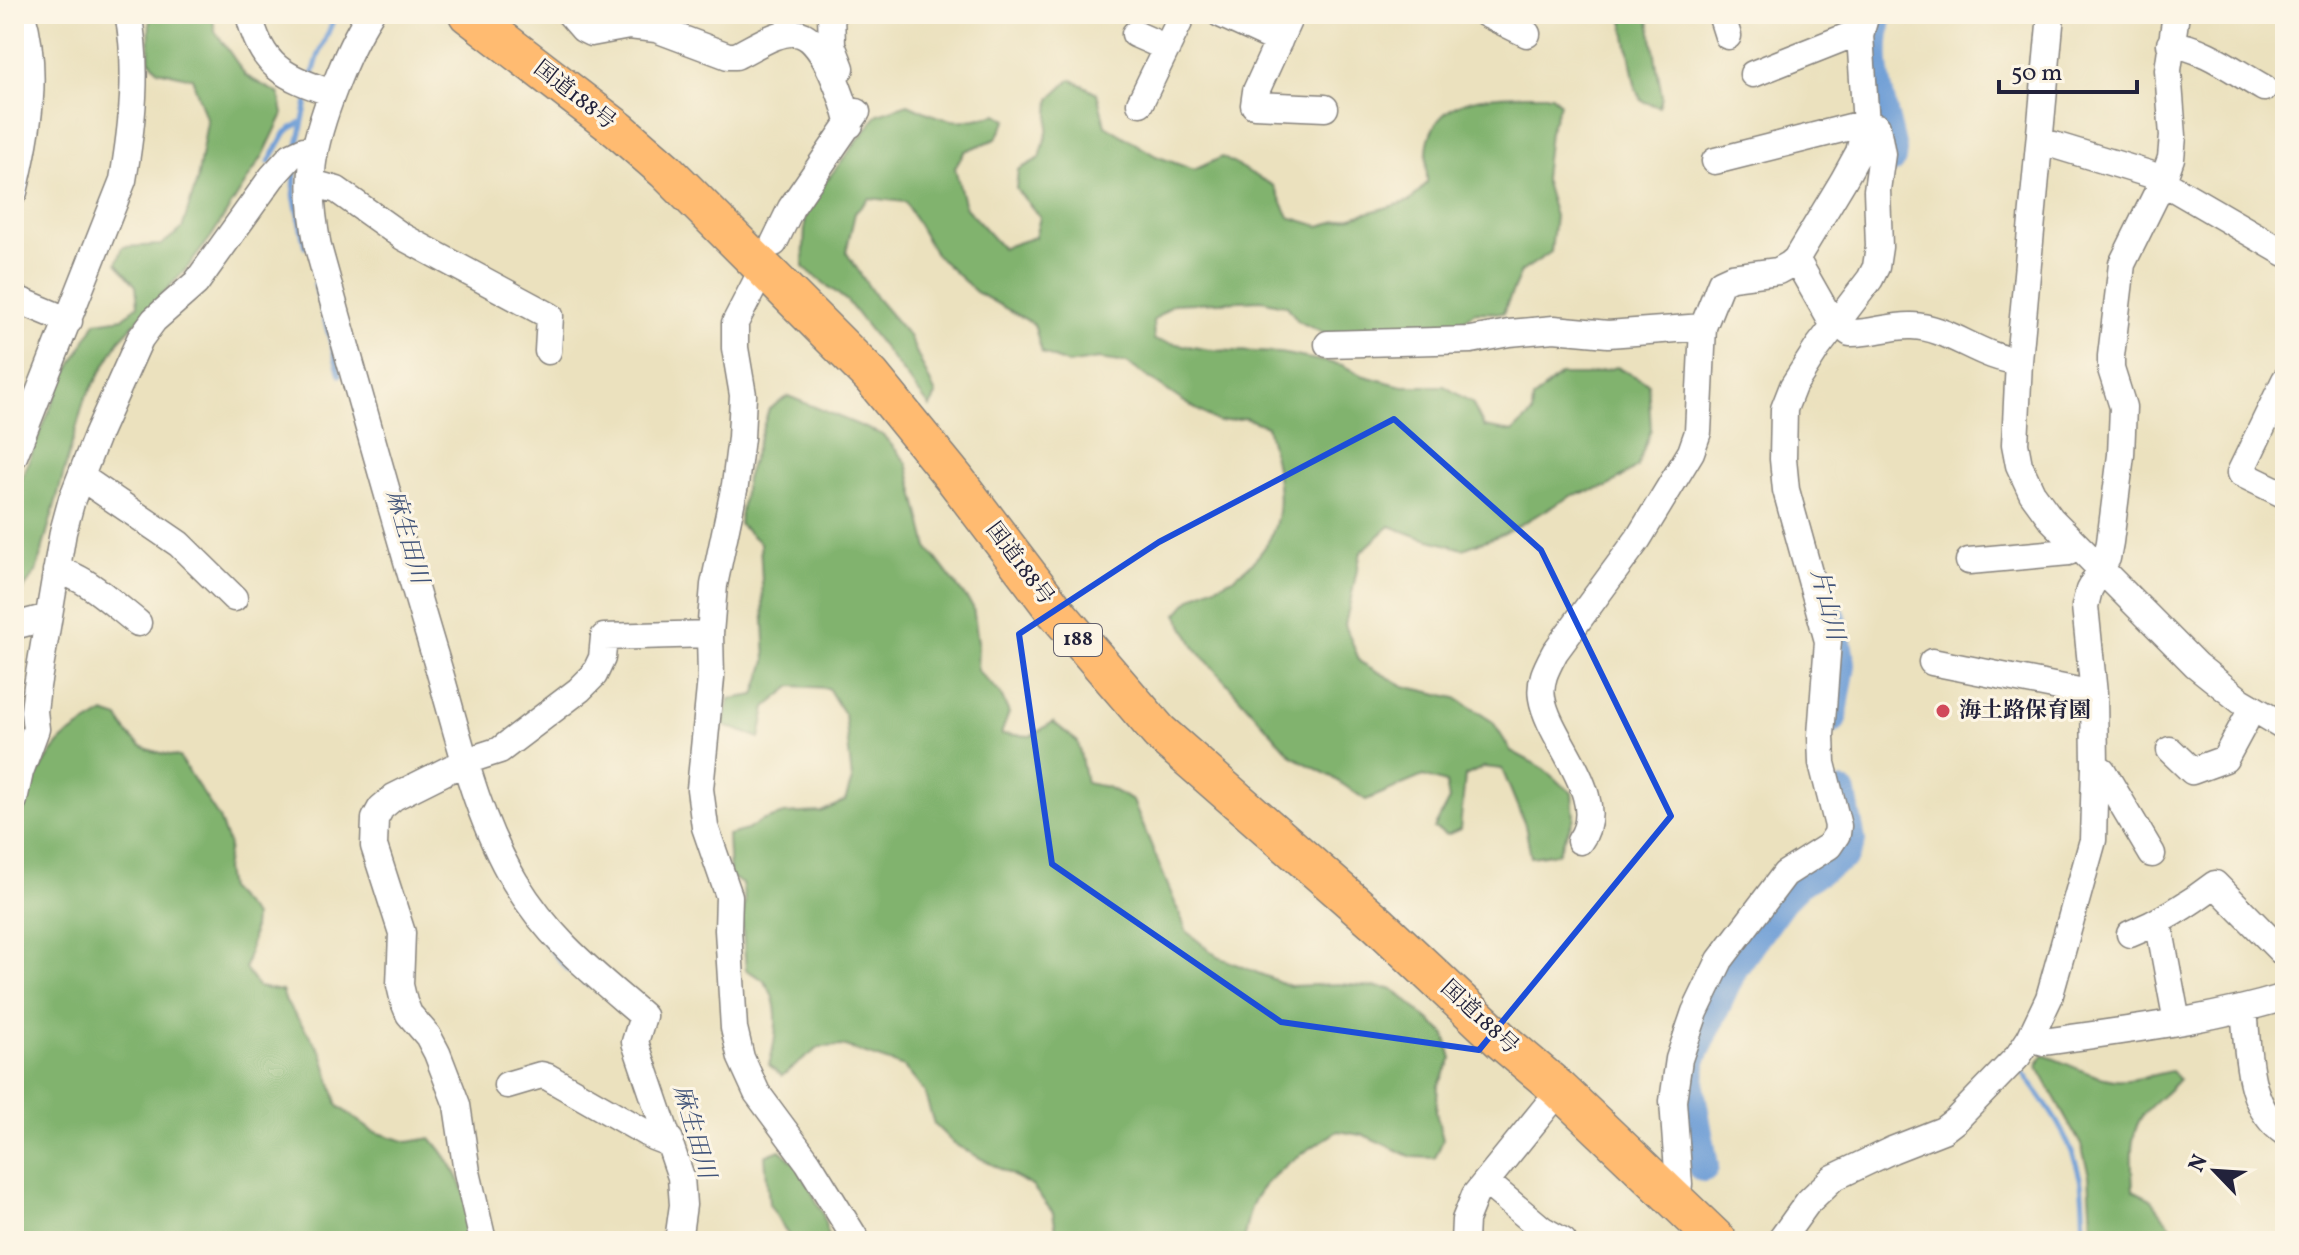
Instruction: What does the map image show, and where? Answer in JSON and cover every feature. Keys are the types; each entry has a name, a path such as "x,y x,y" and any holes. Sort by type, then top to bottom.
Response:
{"highway":[{"name":"国道188号","path":"468,14 619,130 688,193 871,376 955,479 1056,612 1159,732 1378,924 1502,1041 1560,1090 1718,1241"}],"street":[{"path":"14,192 31,104 30,39 22,14"},
{"path":"14,456 123,180 131,121 128,14"},
{"path":"249,14 258,44 284,75 332,93"},
{"path":"370,14 351,44 313,151 311,211 318,247 414,588 489,829 514,880 541,921 567,952 643,1016 635,1042 681,1177 683,1205 678,1241"},
{"path":"570,14 583,29 591,33 629,26 656,29 728,56 736,56 782,35 799,33 814,41 826,62 850,125"},
{"path":"774,243 791,208 857,116 858,103 832,45 831,14"},
{"path":"1140,103 1183,14"},
{"path":"1220,14 1279,41"},
{"path":"1291,14 1256,91 1254,105 1325,108"},
{"path":"1486,14 1527,34"},
{"path":"2051,14 2019,361 2015,444 2019,465 2032,493 2076,546 2196,665 2252,709 2285,727"},
{"path":"1780,1241 1808,1202 1833,1178 1943,1130 1956,1120 2018,1056 2030,1038 2053,987 2090,852 2095,766 2094,694 2085,606 2089,590 2107,558 2121,455 2123,407 2111,369 2111,356 2122,264 2171,158 2173,136 2168,70 2176,14"},
{"path":"1753,74 1851,35 1863,24"},
{"path":"1580,841 1588,830 1588,809 1583,786 1548,719 1541,696 1544,672 1555,652 1638,539 1691,452 1698,432 1703,327 1721,282 1732,277 1778,271 1796,259 1859,152 1866,125 1863,24"},
{"path":"1135,34 1167,48"},
{"path":"2170,44 2182,45 2207,56 2264,88"},
{"path":"1674,1199 1679,1185 1673,1101 1679,1059 1705,989 1720,960 1785,874 1829,846 1837,834 1838,826 1822,763 1828,641 1786,490 1784,409 1793,386 1841,328 1870,279 1879,247 1877,190 1882,154 1877,127 1858,125 1715,161"},
{"path":"2040,144 2054,145 2149,174 2285,253"},
{"path":"14,800 20,772 36,729 34,711 63,532 97,435 140,339 154,320 196,283 272,177 291,156 304,150 313,151"},
{"path":"312,183 337,190 403,237 550,316 548,351"},
{"path":"1796,259 1841,328"},
{"path":"756,282 735,323 735,348 743,395 741,438 735,485 714,585 710,634 711,678 700,789 705,827 729,896 734,1028 741,1058 757,1093 808,1162 857,1241"},
{"path":"14,298 69,321"},
{"path":"1841,328 1911,326 1939,332 1980,350 2019,361"},
{"path":"1328,344 1471,340 1554,329 1608,334 1703,327"},
{"path":"2285,380 2240,473 2285,495"},
{"path":"81,477 179,544 234,598"},
{"path":"1969,561 2069,552 2076,546"},
{"path":"56,571 67,572 138,623"},
{"path":"14,626 48,617"},
{"path":"483,1241 467,1172 457,1105 437,1053 404,1002 400,985 402,933 374,846 375,819 381,808 394,797 466,761 500,750 579,690 594,675 602,658 604,637 710,634"},
{"path":"1932,662 2094,694"},
{"path":"2170,750 2192,771 2225,759 2252,709"},
{"path":"2095,766 2102,770 2152,854"},
{"path":"2130,934 2188,905 2215,884 2285,955"},
{"path":"2155,924 2161,936 2177,1022"},
{"path":"2030,1038 2044,1042 2177,1022 2244,1010 2285,997"},
{"path":"2244,1010 2254,1093 2274,1125 2285,1133"},
{"path":"507,1085 541,1075 548,1077 653,1137 666,1142 670,1140"},
{"path":"1464,1241 1465,1220 1475,1195 1560,1090"},
{"path":"1486,1182 1542,1229 1563,1241"}],"highlighted area":[{"path":"1394,419 1541,550 1671,816 1479,1050 1281,1022 1052,864 1019,634 1159,542"}],"green space":[{"path":"150,14 212,14 215,31 246,76 279,94 283,114 264,154 211,237 187,268 120,339 84,401 36,572 21,592 14,595 14,497 60,385 96,322 123,318 138,305 136,286 117,263 123,247 161,245 182,229 197,181 207,121 192,78 158,70 149,59"},
{"path":"1622,14 1648,14 1662,96 1659,107 1642,101 1636,90"},
{"path":"1071,79 1097,93 1105,125 1156,156 1194,170 1222,157 1274,186 1289,217 1319,226 1410,201 1427,183 1428,144 1437,123 1448,111 1463,103 1498,96 1552,95 1560,104 1549,132 1544,179 1555,216 1551,252 1521,272 1503,313 1475,312 1452,329 1327,335 1298,321 1287,306 1262,300 1173,304 1153,321 1154,340 1210,350 1280,353 1342,365 1361,375 1402,386 1444,386 1472,403 1484,427 1513,432 1532,414 1533,399 1560,375 1586,375 1617,367 1648,383 1651,429 1637,467 1607,487 1573,495 1503,534 1463,549 1390,526 1361,552 1345,625 1360,662 1404,686 1456,698 1493,722 1511,751 1541,767 1572,793 1574,818 1558,853 1531,857 1525,825 1502,769 1484,767 1465,776 1460,829 1447,835 1434,828 1449,800 1446,783 1423,776 1366,800 1292,756 1196,649 1177,614 1192,598 1229,580 1253,562 1274,528 1279,490 1267,426 1245,418 1218,422 1127,363 1098,359 1068,364 1042,353 1034,324 976,292 935,254 905,202 869,198 855,213 846,252 877,299 909,336 936,395 930,407 847,301 803,267 806,207 878,114 908,104 951,120 971,120 997,114 1007,120 996,139 965,151 955,168 965,207 1002,248 1035,237 1040,217 1016,189 1018,170 1040,158 1048,129 1050,99"},
{"path":"788,396 883,435 907,463 928,548 973,607 978,642 977,670 1000,693 1009,713 1001,734 1031,736 1053,722 1078,742 1086,783 1107,787 1133,801 1187,932 1218,957 1290,986 1340,984 1393,989 1445,1034 1452,1059 1438,1086 1436,1112 1443,1140 1435,1158 1412,1157 1366,1136 1338,1131 1289,1163 1267,1183 1251,1209 1244,1237 1247,1241 1058,1241 1053,1213 1032,1186 954,1144 934,1124 924,1091 904,1067 843,1046 820,1047 782,1076 769,1065 776,1010 763,980 746,970 742,920 745,902 742,884 730,876 728,835 784,814 821,812 845,801 852,780 845,716 828,688 792,686 766,707 760,738 723,725 730,699 755,695 766,661 760,543 739,524 746,479 769,409"},
{"path":"104,713 119,718 130,736 142,746 179,757 219,818 229,846 225,869 228,889 254,916 245,969 258,987 282,991 286,1002 322,1053 338,1106 372,1131 408,1142 431,1138 462,1186 476,1241 14,1241 14,844 30,792 49,756 67,736"},
{"path":"2043,1055 2115,1080 2172,1071 2179,1079 2147,1110 2136,1127 2132,1148 2133,1190 2151,1199 2179,1237 2198,1241 2093,1241 2089,1175 2081,1145 2037,1066"},
{"path":"780,1150 799,1167 823,1214 829,1241 792,1241 769,1204 765,1156"}],"waterway":[{"name":"麻生田川","path":"312,78 336,14"},
{"name":"片山川","path":"1877,14 1873,67 1891,150 1890,158"},
{"name":"麻生田川","path":"298,145 309,92"},
{"path":"269,162 286,132 301,122"},
{"name":"麻生田川","path":"295,167 294,195 305,247"},
{"name":"麻生田川","path":"315,284 340,375"},
{"name":"片山川","path":"1831,618 1840,664 1831,718"},
{"name":"片山川","path":"1703,1166 1689,1090 1690,1060 1733,966 1781,899 1799,881 1844,854 1850,841 1841,795"},
{"path":"14,831 22,806"},
{"name":"麻生田川","path":"539,936 567,969 588,985"},
{"path":"2019,1067 2055,1119 2076,1163 2082,1193 2084,1241"}],"place":[{"name":"海土路保育園","path":"1943,711"}]}
